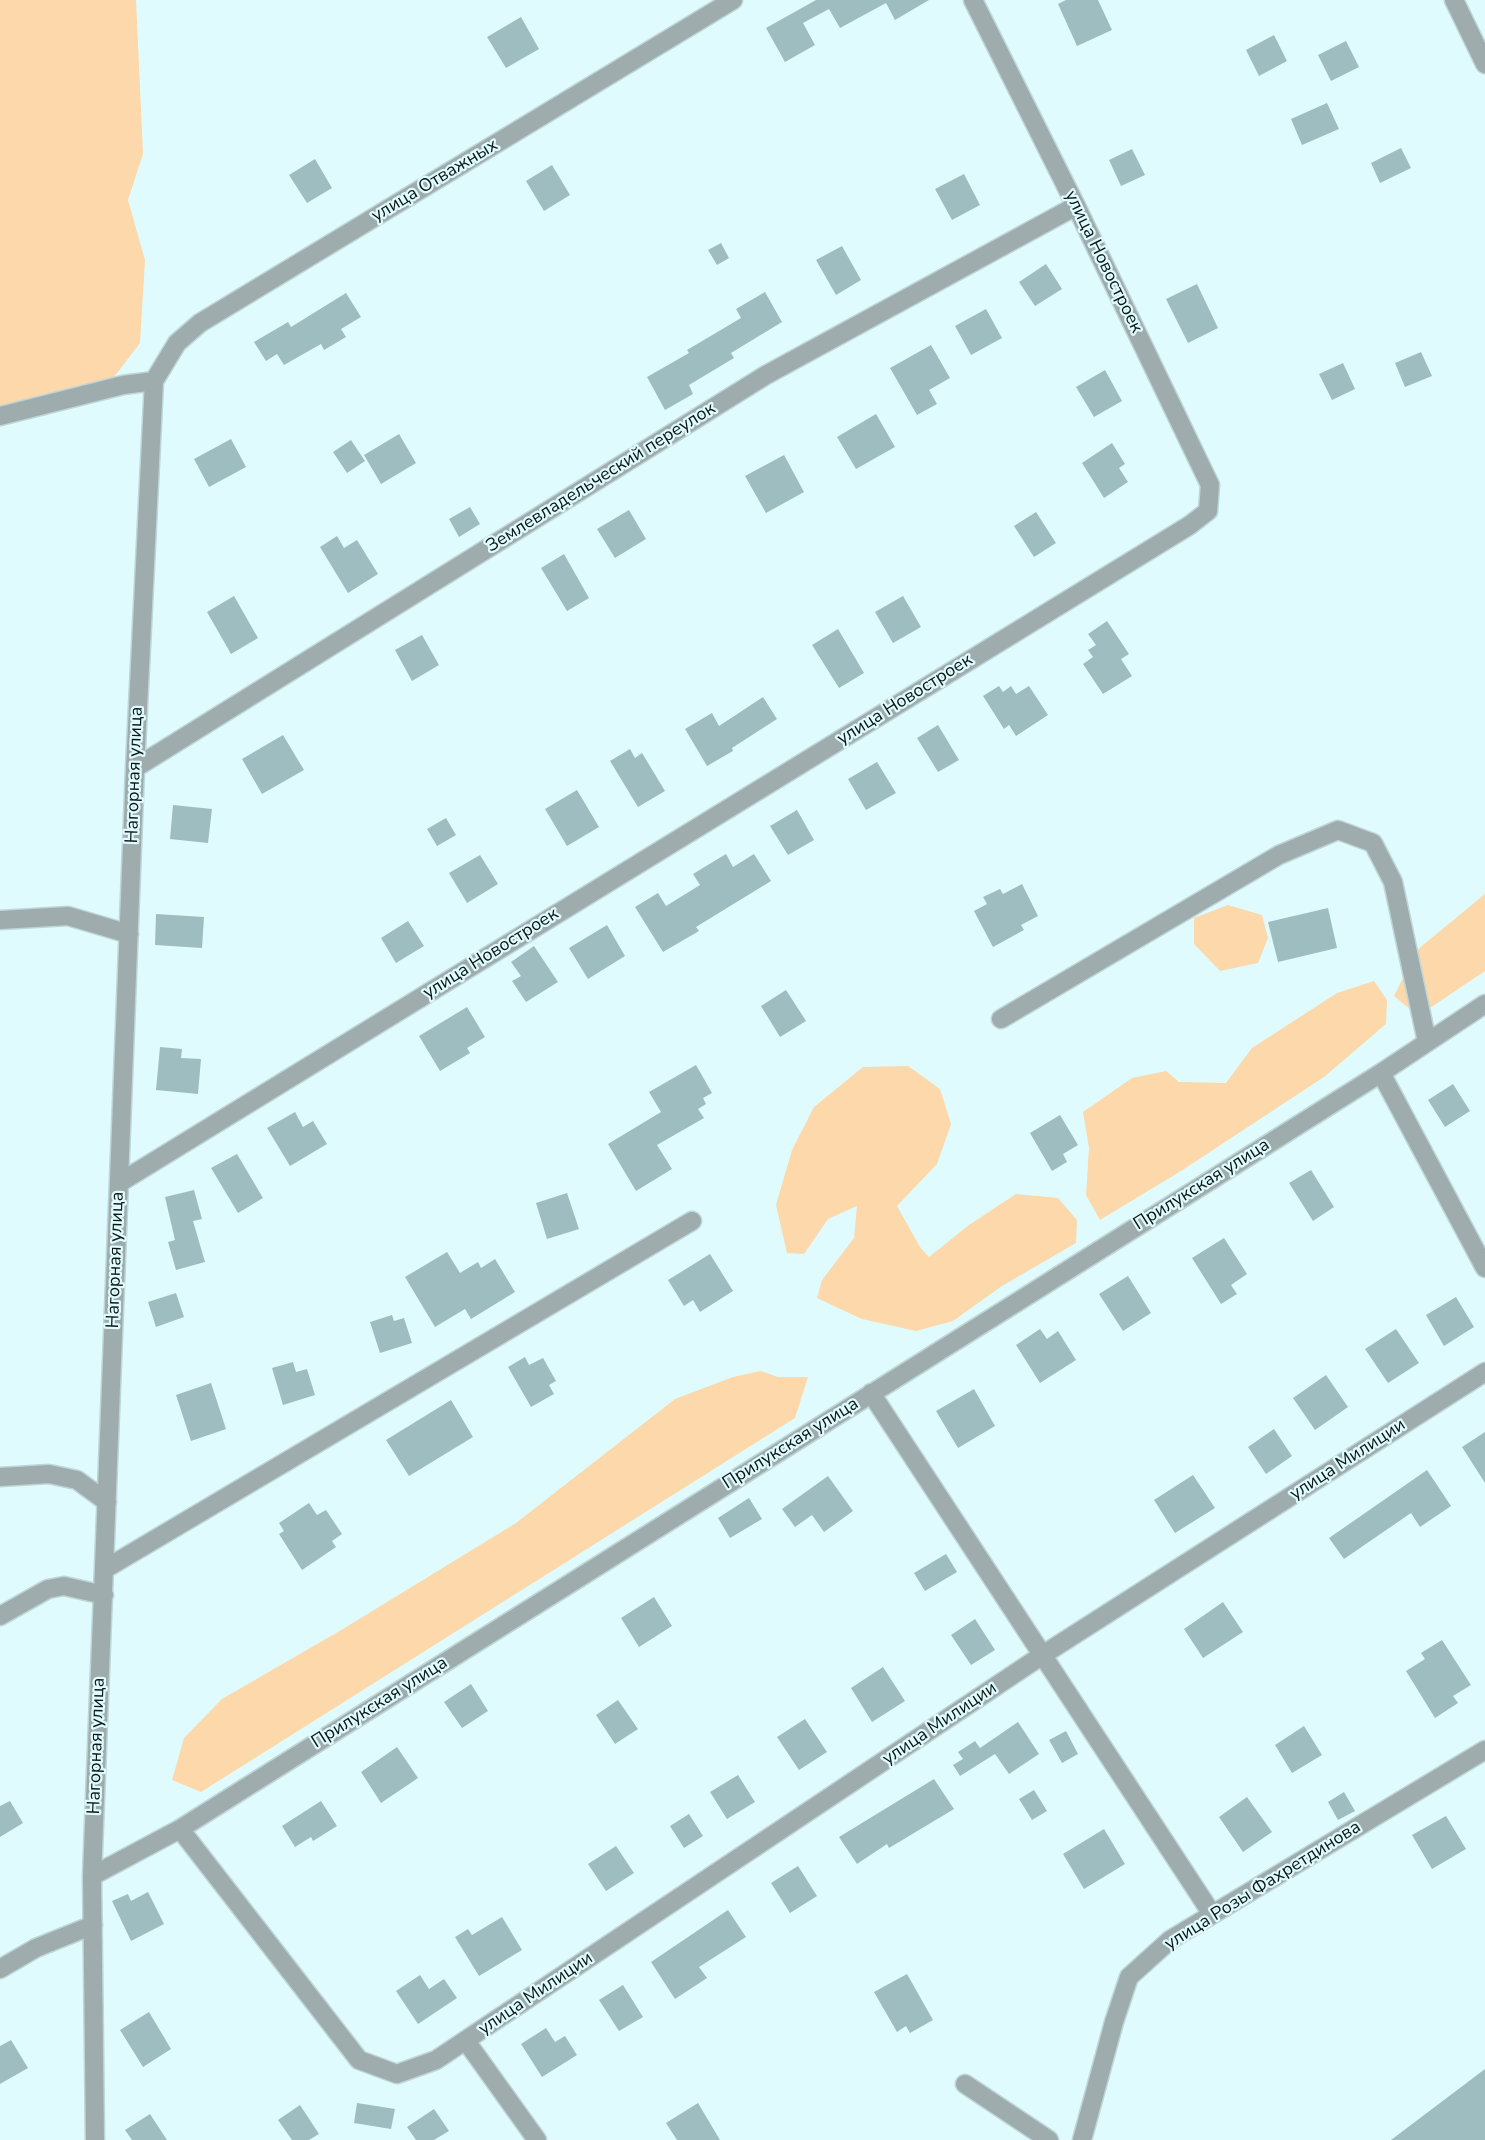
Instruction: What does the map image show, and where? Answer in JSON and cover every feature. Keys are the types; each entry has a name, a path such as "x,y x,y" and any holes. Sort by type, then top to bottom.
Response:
{"street":[{"name":"улица Отважных","path":"154,381 177,343 200,323 733,0"},
{"name":"улица Новостроек","path":"119,1183 1190,525 1208,511 1210,485 974,0"},
{"path":"1454,0 1485,64"},
{"name":"Землевладельческий переулок","path":"135,768 766,375 1076,206"},
{"path":"0,416 123,385 154,381"},
{"name":"Нагорная улица","path":"95,2140 92,1876 135,768 154,381"},
{"path":"1001,1019 1279,855 1338,830 1373,843 1393,882 1427,1042"},
{"path":"0,920 68,916 129,934"},
{"name":"Прилукская улица","path":"92,1876 180,1829 1485,1004"},
{"path":"1380,1072 1485,1268"},
{"path":"105,1569 692,1221"},
{"name":"улица Милиции","path":"180,1829 359,2060 397,2074 436,2060 466,2041 1043,1655 1485,1372"},
{"path":"871,1393 1212,1914"},
{"path":"0,1477 49,1474 78,1480 107,1502"},
{"path":"0,1616 48,1589 64,1586 104,1595"},
{"name":"улица Розы Фахретдинова","path":"1082,2140 1114,2022 1129,1977 1170,1940 1485,1750"},
{"path":"0,1969 36,1948 93,1925"},
{"path":"466,2041 537,2140"},
{"path":"965,2084 1049,2140"}],"shaded area":[{"path":"0,0 136,0 143,154 128,200 145,260 140,343 111,381 0,411"},
{"path":"1485,894 1485,971 1418,1016 1394,996 1417,950"},
{"path":"1228,905 1262,915 1268,938 1258,963 1220,971 1194,944 1194,918"},
{"path":"1374,981 1387,1000 1386,1024 1324,1077 1181,1171 1100,1220 1086,1195 1089,1148 1083,1112 1132,1078 1166,1071 1179,1082 1226,1083 1252,1048 1337,993"},
{"path":"908,1066 940,1089 951,1124 937,1164 897,1206 920,1247 929,1257 969,1225 1016,1194 1058,1198 1077,1220 1076,1243 1002,1286 953,1321 916,1331 862,1319 817,1298 822,1280 854,1238 857,1206 828,1219 804,1254 787,1253 776,1205 792,1150 814,1107 863,1067"},
{"path":"761,1371 778,1377 808,1377 795,1418 201,1792 172,1780 184,1738 222,1699 343,1629 516,1523 675,1399 733,1377"}],"building":[{"path":"816,0 929,0 895,20 886,3 840,28 829,9 803,23 815,45 785,62 766,28"},
{"path":"1066,0 1098,0 1112,30 1077,46 1058,4"},
{"path":"521,17 539,49 506,68 487,37"},
{"path":"1274,35 1287,61 1259,76 1246,50"},
{"path":"1346,41 1359,67 1331,81 1318,55"},
{"path":"1327,103 1339,129 1302,145 1291,119"},
{"path":"1401,148 1411,168 1380,183 1371,163"},
{"path":"1132,149 1145,175 1121,186 1109,160"},
{"path":"315,159 332,188 307,203 289,175"},
{"path":"552,165 570,195 544,211 526,181"},
{"path":"964,174 980,205 952,220 935,189"},
{"path":"721,243 729,258 717,265 708,250"},
{"path":"842,246 861,280 836,295 816,260"},
{"path":"1046,264 1062,289 1035,306 1019,282"},
{"path":"1197,284 1218,328 1188,343 1166,299"},
{"path":"765,292 782,322 731,353 734,358 689,385 693,394 665,410 647,377 689,353 687,350 741,318 736,309"},
{"path":"346,293 361,317 341,329 346,337 324,350 321,344 284,365 277,354 266,361 254,342 288,322 291,327"},
{"path":"986,309 1002,338 971,355 955,326"},
{"path":"931,345 950,378 929,390 937,404 917,415 890,368"},
{"path":"1421,352 1432,376 1405,387 1395,363"},
{"path":"1343,363 1355,389 1332,400 1319,374"},
{"path":"1105,370 1122,401 1094,417 1076,387"},
{"path":"876,414 895,447 856,469 837,437"},
{"path":"399,434 416,463 381,484 364,455"},
{"path":"231,439 246,467 209,487 194,459"},
{"path":"351,440 365,461 347,473 333,452"},
{"path":"1112,443 1125,464 1119,468 1128,482 1104,498 1082,463"},
{"path":"784,455 804,492 766,513 745,476"},
{"path":"470,507 480,524 459,537 449,519"},
{"path":"629,510 646,539 615,558 597,529"},
{"path":"1036,512 1056,543 1034,557 1014,526"},
{"path":"337,536 344,548 357,540 378,574 348,593 320,547"},
{"path":"564,554 589,598 567,611 541,568"},
{"path":"234,596 258,638 231,654 207,612"},
{"path":"903,596 921,627 893,643 875,612"},
{"path":"1107,621 1129,654 1121,659 1132,676 1103,694 1083,664 1093,657 1088,650 1096,645 1088,634"},
{"path":"838,629 864,673 839,688 812,645"},
{"path":"422,635 439,665 412,681 395,650"},
{"path":"999,686 1003,692 1011,686 1016,694 1029,686 1048,715 1016,736 1009,725 1004,729 983,696"},
{"path":"763,697 777,719 732,748 733,751 707,766 685,729 712,713 719,726"},
{"path":"938,725 959,760 938,772 917,738"},
{"path":"283,735 304,770 262,794 242,759"},
{"path":"630,749 635,758 642,753 665,791 638,807 610,761"},
{"path":"877,762 896,793 866,810 848,779"},
{"path":"577,790 599,827 567,846 545,809"},
{"path":"173,805 212,809 208,843 170,839"},
{"path":"797,810 814,840 788,855 770,826"},
{"path":"446,818 456,835 437,846 427,829"},
{"path":"726,854 733,867 754,854 771,881 696,927 699,931 663,952 635,907 658,893 666,906 700,885 693,874"},
{"path":"480,855 498,884 467,903 449,873"},
{"path":"1022,884 1038,916 1021,925 1024,930 993,947 974,911 987,904 983,897 1000,889 1003,894"},
{"path":"1328,908 1337,948 1278,962 1268,922"},
{"path":"156,914 204,917 202,948 155,945"},
{"path":"408,921 424,946 396,963 381,938"},
{"path":"607,925 625,956 588,979 569,948"},
{"path":"534,946 558,982 526,1002 512,981 521,976 511,962"},
{"path":"786,990 806,1021 780,1037 761,1006"},
{"path":"467,1007 485,1037 467,1048 470,1053 440,1071 419,1036"},
{"path":"160,1047 182,1049 181,1058 201,1059 198,1094 156,1090"},
{"path":"696,1065 712,1093 703,1098 706,1104 698,1109 704,1118 657,1145 672,1169 636,1191 608,1144 661,1112 649,1092"},
{"path":"1453,1084 1470,1111 1445,1127 1428,1100"},
{"path":"295,1112 303,1127 313,1121 327,1144 290,1166 267,1128"},
{"path":"1060,1115 1078,1145 1063,1154 1067,1162 1052,1171 1030,1133"},
{"path":"237,1154 263,1198 238,1213 211,1168"},
{"path":"1311,1170 1334,1207 1313,1221 1289,1183"},
{"path":"194,1190 202,1219 193,1221 205,1262 176,1270 168,1242 175,1240 165,1197"},
{"path":"567,1193 579,1229 547,1239 536,1203"},
{"path":"1224,1238 1247,1274 1231,1285 1237,1294 1221,1304 1192,1258"},
{"path":"447,1252 460,1273 478,1262 481,1268 495,1259 515,1292 471,1319 465,1309 435,1327 405,1277"},
{"path":"710,1254 733,1291 700,1312 693,1300 684,1306 668,1280"},
{"path":"1128,1276 1151,1313 1123,1331 1099,1294"},
{"path":"176,1293 184,1317 156,1327 148,1302"},
{"path":"1456,1297 1474,1327 1444,1346 1426,1315"},
{"path":"392,1315 394,1321 404,1318 412,1343 380,1353 370,1322"},
{"path":"1040,1329 1047,1339 1058,1331 1076,1360 1040,1383 1016,1345"},
{"path":"1396,1329 1419,1363 1388,1383 1365,1349"},
{"path":"525,1357 529,1365 543,1358 556,1381 549,1385 554,1394 531,1407 508,1367"},
{"path":"293,1362 296,1372 307,1369 315,1395 283,1405 272,1368"},
{"path":"1326,1375 1348,1407 1315,1430 1293,1398"},
{"path":"211,1383 226,1429 191,1441 176,1395"},
{"path":"974,1389 995,1426 958,1448 936,1411"},
{"path":"451,1400 473,1437 409,1476 386,1440"},
{"path":"1274,1429 1292,1456 1266,1474 1248,1447"},
{"path":"1485,1432 1485,1483 1462,1447"},
{"path":"1427,1470 1451,1506 1420,1527 1411,1513 1344,1559 1329,1538"},
{"path":"1193,1475 1215,1508 1175,1533 1154,1500"},
{"path":"828,1476 853,1511 824,1532 812,1515 795,1527 782,1509"},
{"path":"749,1498 762,1519 730,1538 718,1518"},
{"path":"309,1503 317,1515 326,1510 342,1534 332,1541 336,1547 302,1570 279,1534 284,1531 279,1523"},
{"path":"946,1554 957,1572 925,1591 914,1573"},
{"path":"654,1597 672,1626 639,1647 621,1618"},
{"path":"1223,1602 1243,1632 1203,1658 1184,1629"},
{"path":"975,1619 995,1650 971,1665 951,1635"},
{"path":"1442,1640 1471,1685 1453,1696 1458,1703 1435,1718 1406,1671 1425,1659 1421,1653"},
{"path":"883,1667 905,1701 872,1722 851,1688"},
{"path":"471,1684 488,1711 462,1728 444,1702"},
{"path":"618,1700 638,1729 615,1744 596,1715"},
{"path":"805,1719 827,1752 799,1770 777,1737"},
{"path":"1018,1722 1039,1754 1009,1774 995,1754 960,1776 953,1765 963,1759 958,1752 975,1741 980,1748"},
{"path":"1304,1726 1322,1755 1292,1773 1275,1745"},
{"path":"1066,1731 1078,1754 1062,1763 1049,1740"},
{"path":"397,1747 418,1778 381,1803 361,1772"},
{"path":"738,1775 755,1802 727,1819 710,1792"},
{"path":"934,1779 954,1809 889,1848 887,1844 857,1864 839,1837"},
{"path":"1034,1790 1047,1811 1032,1820 1019,1799"},
{"path":"1344,1792 1355,1811 1338,1820 1328,1802"},
{"path":"1247,1797 1272,1832 1243,1852 1219,1817"},
{"path":"10,1801 23,1823 0,1837 0,1806"},
{"path":"321,1801 337,1826 313,1841 311,1837 295,1847 282,1826"},
{"path":"689,1814 703,1836 684,1848 670,1826"},
{"path":"1446,1816 1466,1849 1432,1869 1412,1835"},
{"path":"1104,1829 1125,1864 1084,1889 1063,1854"},
{"path":"616,1846 634,1873 606,1891 588,1864"},
{"path":"798,1866 817,1896 790,1913 771,1883"},
{"path":"148,1892 164,1924 131,1941 112,1901 128,1894 131,1901"},
{"path":"728,1910 746,1937 699,1967 707,1978 675,1999 651,1962"},
{"path":"502,1917 522,1950 479,1976 455,1937 468,1929 472,1935"},
{"path":"907,1974 933,2020 910,2033 906,2026 897,2032 874,1992"},
{"path":"420,1975 429,1989 444,1979 457,1998 418,2024 396,1991"},
{"path":"623,1985 643,2017 619,2031 599,2000"},
{"path":"149,2012 171,2049 143,2067 120,2030"},
{"path":"546,2028 555,2042 565,2036 577,2055 542,2077 521,2044"},
{"path":"11,2040 28,2068 0,2084 0,2046"},
{"path":"1485,2069 1485,2140 1391,2140"},
{"path":"357,2103 395,2109 391,2129 354,2123"},
{"path":"698,2103 720,2140 677,2140 666,2123"},
{"path":"300,2105 319,2134 309,2140 292,2140 278,2120"},
{"path":"434,2109 449,2131 434,2140 416,2140 407,2127"},
{"path":"150,2114 167,2140 132,2140 125,2130"}]}
